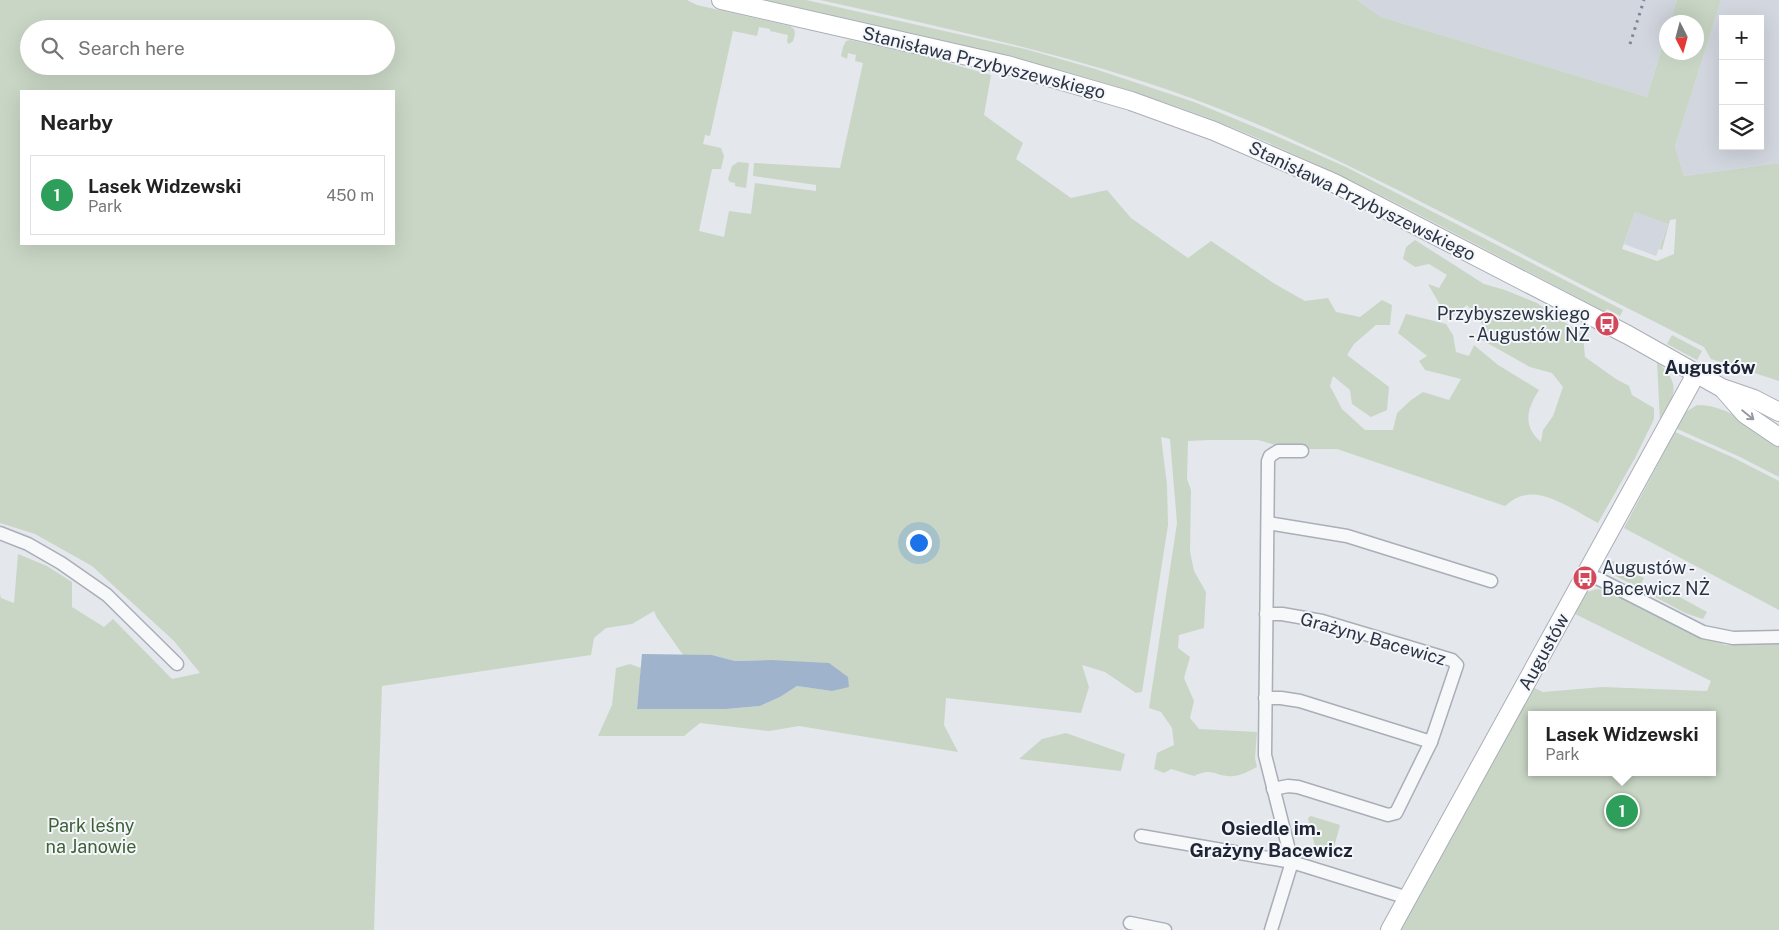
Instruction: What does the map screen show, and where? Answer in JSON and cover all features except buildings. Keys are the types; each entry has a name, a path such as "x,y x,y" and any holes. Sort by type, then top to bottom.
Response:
{"street":[{"name":"Stanisława Przybyszewskiego","path":"721,0 1016,67 1131,101 1214,131 1334,183 1628,335 1722,388 1754,399 1779,412"},
{"name":"Augustów","path":"1390,930 1696,374"},
{"name":"Stanisława Przybyszewskiego","path":"1722,388 1745,414 1779,437"},
{"path":"1271,930 1292,862 1265,755 1268,461 1270,456 1278,451 1302,451"},
{"path":"1268,523 1347,536 1491,581"},
{"path":"0,533 28,544 61,563 107,595 177,664"},
{"path":"1587,573 1703,632 1733,638 1779,637"},
{"name":"Grażyny Bacewicz","path":"1266,614 1282,614 1322,621 1456,662 1457,665 1431,742 1396,813 1388,815 1298,787 1288,786 1273,789"},
{"path":"1265,698 1300,701 1431,742"},
{"path":"1141,836 1292,862 1408,898"},
{"path":"1130,923 1165,930"}],"shaded area":[{"path":"1357,0 1677,0 1672,15 1659,15 1659,57 1647,97 1381,17"},
{"path":"1721,0 1779,0 1779,163 1684,176 1675,146 1702,60 1704,60 1704,54"},
{"path":"1635,212 1668,224 1656,256 1624,244"}],"green space":[{"name":"Park leśny na Janowie","path":"0,0 687,0 697,5 790,26 794,29 795,34 793,41 789,44 787,42 788,35 770,31 770,29 759,27 757,36 733,31 710,136 705,135 703,144 721,148 724,156 721,169 712,169 699,231 724,237 729,211 751,214 755,183 816,191 816,185 753,176 754,163 840,168 863,63 855,61 856,55 848,53 847,59 841,56 846,41 850,40 923,56 991,75 984,115 1023,143 1016,159 1071,198 1107,190 1131,218 1188,258 1211,241 1275,284 1305,301 1328,298 1336,312 1360,317 1382,300 1392,305 1390,325 1376,325 1354,344 1347,355 1389,387 1387,410 1371,417 1352,404 1350,390 1333,376 1330,386 1342,409 1365,430 1393,430 1397,413 1411,400 1423,392 1449,400 1461,379 1425,370 1419,361 1427,356 1398,333 1406,314 1446,324 1453,335 1456,352 1469,356 1474,345 1498,365 1539,390 1528,417 1531,430 1541,442 1543,430 1553,416 1563,387 1552,373 1530,367 1482,340 1483,325 1467,305 1448,319 1428,284 1439,288 1447,275 1429,264 1415,267 1403,259 1406,247 1415,240 1484,284 1537,303 1583,335 1585,357 1629,386 1632,395 1654,408 1654,419 1635,458 1598,523 1551,498 1541,495 1531,494 1520,497 1505,506 1337,449 1290,449 1258,440 1188,441 1187,479 1191,490 1190,551 1194,571 1206,592 1204,628 1179,635 1178,648 1190,657 1184,678 1194,701 1190,718 1199,729 1257,732 1255,758 1257,767 1237,775 1228,776 1206,772 1194,776 1171,769 1164,773 1154,769 1157,753 1174,745 1172,728 1161,712 1149,708 1177,523 1170,439 1161,437 1167,485 1168,525 1142,692 1136,693 1105,672 1082,665 1089,687 1081,713 946,698 944,725 958,752 799,726 769,731 700,723 684,736 598,736 612,705 616,668 630,664 641,668 637,709 726,709 760,706 780,697 797,686 832,691 771,660 735,661 712,655 683,655 654,611 632,624 606,628 594,638 591,655 382,686 374,930 0,930 0,594 1,598 14,603 18,554 47,566 72,582 72,607 104,627 113,619 172,679 200,673 174,641 92,566 35,534 0,523"},
{"path":"758,0 806,0 1025,49 1095,69 1194,102 1346,167 1623,310 1620,316 1607,309 1605,312 1356,183 1306,159 1203,116 1149,97 1038,64 927,37"},
{"path":"820,0 1357,0 1381,17 1647,97 1659,57 1659,60 1702,60 1675,146 1684,176 1779,163 1779,381 1711,359 1704,347 1339,161 1229,112 1100,68 960,32","holes":["1635,212 1668,224 1659,249 1662,250 1670,220 1676,219 1674,254 1657,261 1622,249"]},
{"path":"1677,0 1721,0 1704,54 1704,15 1672,15"},
{"path":"738,162 749,163 746,188 735,186 735,183 730,182 728,179 732,166"},
{"path":"1672,335 1702,351 1697,360 1667,344"},
{"path":"1657,362 1670,377 1674,390 1669,405 1660,421"},
{"path":"1697,405 1720,409 1741,419 1779,447 1779,477 1673,427 1681,415"},
{"path":"1675,432 1732,457 1779,481 1779,610 1624,528"},
{"path":"1607,558 1644,578 1639,588 1608,572 1604,565"},
{"path":"1646,583 1655,587 1656,584 1707,612 1703,619 1685,613 1642,590"},
{"path":"1597,589 1607,591 1688,632 1726,645 1779,641 1779,930 1400,930 1532,687 1543,692 1602,687 1707,691 1711,681 1573,613 1584,593"},
{"path":"1066,733 1125,754 1121,771 1019,759 1042,739"},
{"path":"1311,816 1340,825 1333,851 1315,846 1308,818"}],"water":[{"path":"642,654 712,655 735,661 771,660 829,663 848,677 849,687 832,691 797,686 780,697 760,706 726,709 637,709"}],"railway":[{"path":"1630,44 1644,0"}],"place":[{"name":"Przybyszewskiego - Augustów NŻ","path":"1607,324"},
{"name":"Augustów - Bacewicz NŻ","path":"1585,578"},
{"name":"Lasek Widzewski","path":"1622,811"}],"district":[{"name":"Augustów","path":"1710,367"},
{"name":"Osiedle im. Grażyny Bacewicz","path":"1271,839"}]}
